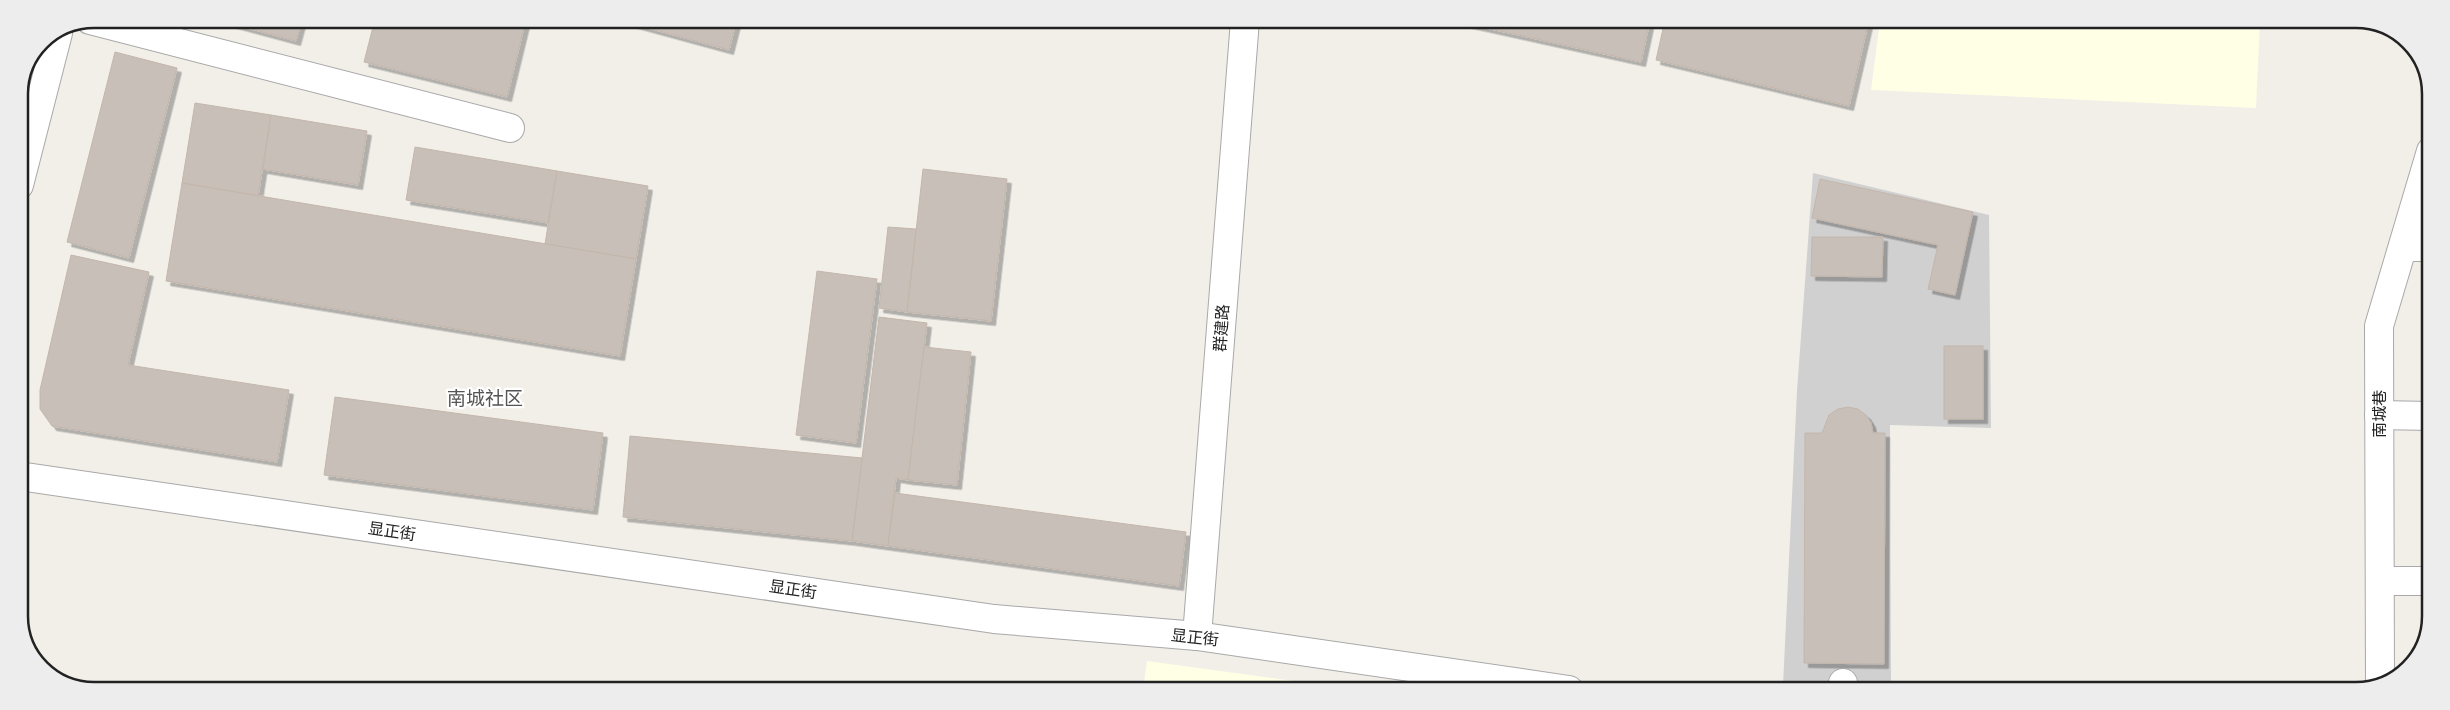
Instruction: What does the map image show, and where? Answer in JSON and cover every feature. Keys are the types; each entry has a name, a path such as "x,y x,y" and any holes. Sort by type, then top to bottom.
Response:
{"street":[{"path":"121,28 510,128"},
{"name":"群建路","path":"1198,636 1244,28"},
{"path":"28,150 56,40"},
{"name":"南城巷","path":"2380,678 2379,326 2422,182"},
{"path":"2403,247 2422,248"},
{"path":"2379,415 2422,416"},
{"name":"显正街","path":"28,477 994,619 1198,636 1514,682"},
{"path":"2380,582 2422,582"}],"shaded area":[{"path":"1879,28 2260,28 2256,108 1871,90"},
{"path":"1813,173 1989,215 1991,428 1890,425 1891,682 1783,682 1797,391"},
{"path":"1147,661 1302,682 1144,682"}],"building":[{"path":"248,28 300,28 296,41"},
{"path":"373,28 524,28 507,97 364,62"},
{"path":"648,28 735,28 729,50"},
{"path":"1486,28 1648,28 1641,62"},
{"path":"1663,28 1867,28 1849,106 1656,60"},
{"path":"115,52 177,68 129,258 67,242"},
{"path":"195,103 271,115 258,196 182,183"},
{"path":"271,115 367,131 358,185 263,169"},
{"path":"415,147 557,171 548,223 406,200"},
{"path":"923,169 1007,179 991,321 907,312"},
{"path":"557,171 648,186 636,259 545,244"},
{"path":"1820,179 1973,212 1955,295 1928,289 1938,245 1812,218"},
{"path":"182,183 636,259 620,356 166,281"},
{"path":"888,227 916,229 907,312 879,308"},
{"path":"1812,237 1883,237 1882,277 1811,276"},
{"path":"71,255 149,272 128,365 289,390 277,462 52,426 40,409 40,390"},
{"path":"817,271 877,279 856,443 796,435"},
{"path":"879,317 927,323 908,480 896,478 888,546 852,541"},
{"path":"1944,346 1983,346 1983,419 1944,419"},
{"path":"924,347 971,352 957,485 908,480"},
{"path":"335,397 603,433 593,510 324,475"},
{"path":"1848,407 1858,409 1866,415 1871,423 1873,433 1885,433 1884,664 1804,663 1805,433 1822,433 1829,415 1838,409"},
{"path":"630,436 862,458 852,541 623,517"},
{"path":"895,493 1186,532 1179,586 888,546"}],"district":[{"name":"南城社区","path":"485,398"}]}
